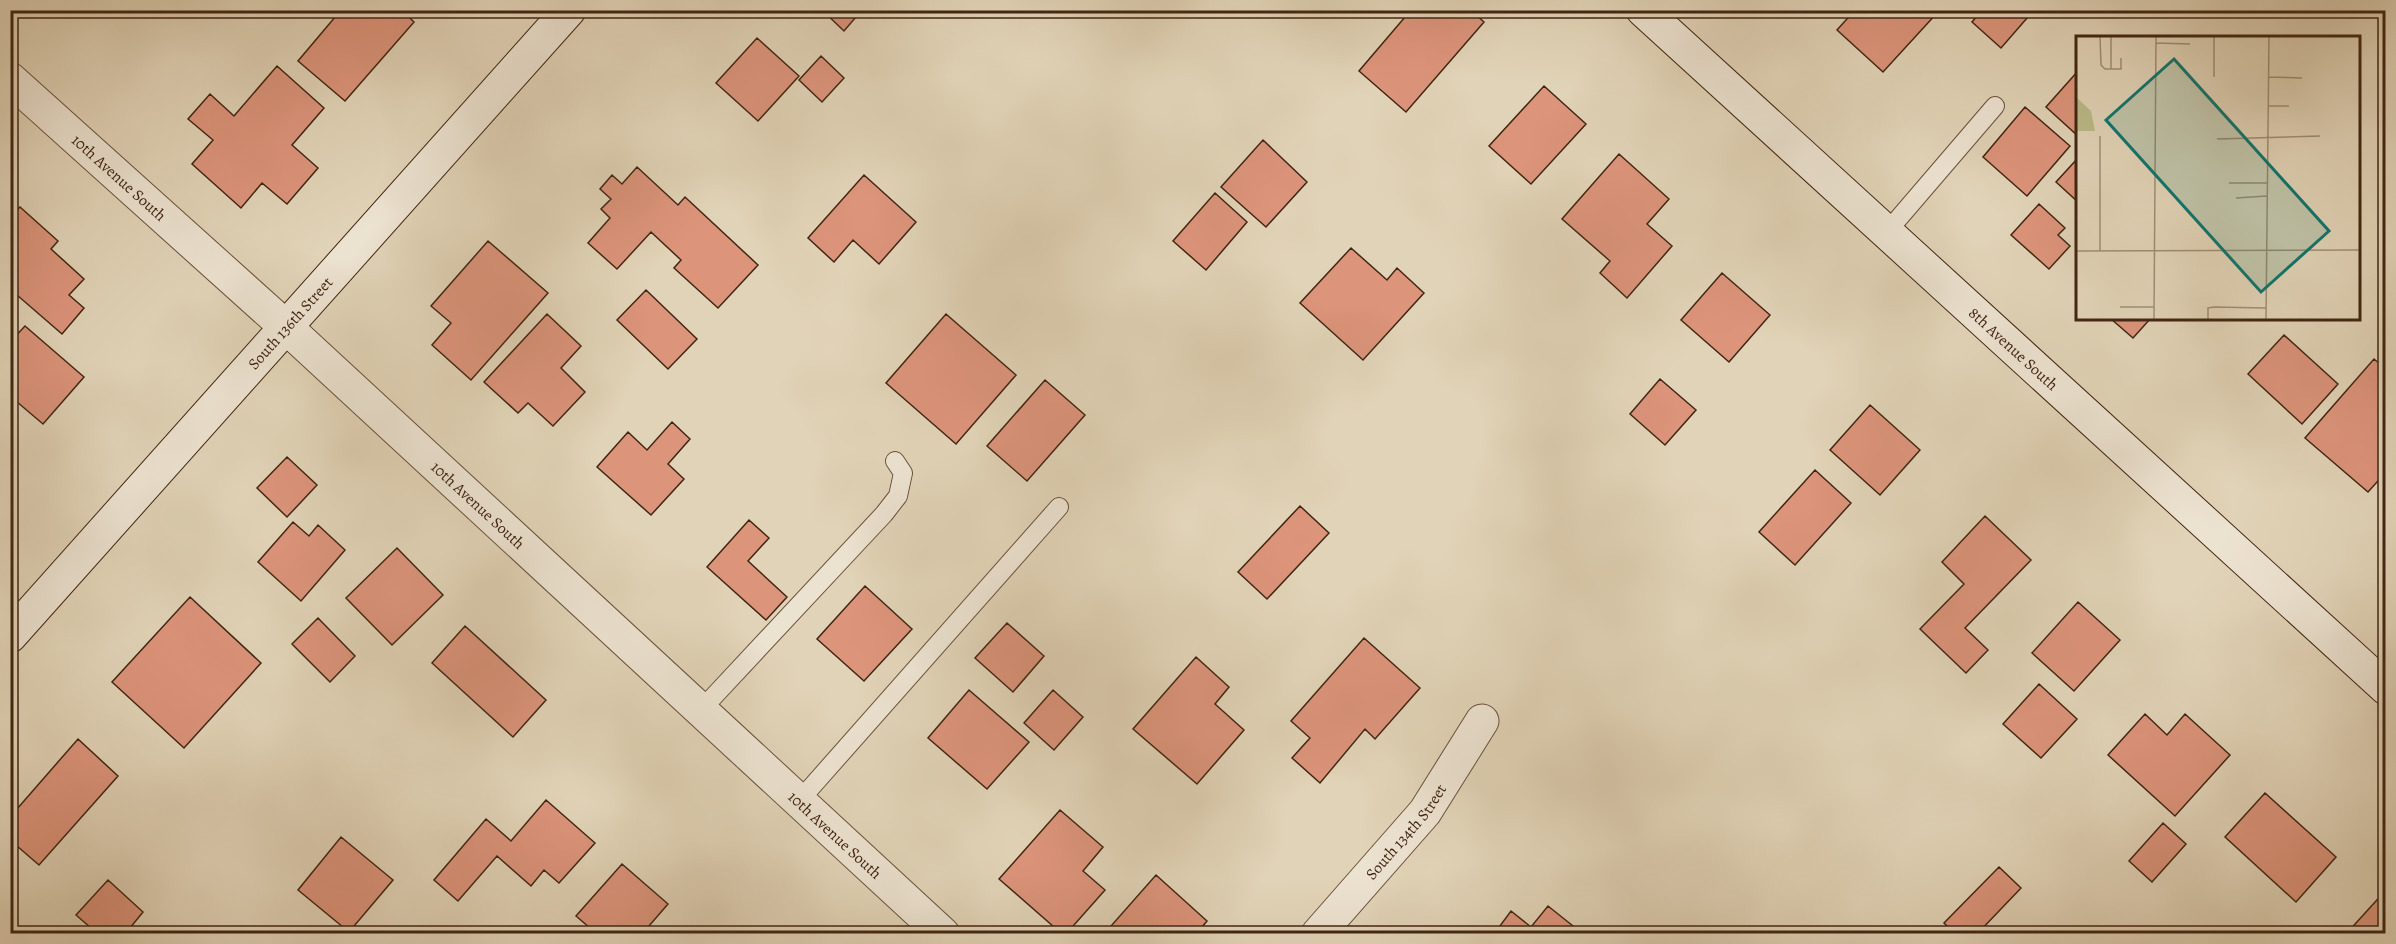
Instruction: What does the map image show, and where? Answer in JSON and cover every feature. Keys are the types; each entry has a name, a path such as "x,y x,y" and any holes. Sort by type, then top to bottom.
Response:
{"street":[{"name":"South 136th Street","path":"10,636 569,10"},
{"name":"8th Avenue South","path":"1643,10 2385,688"},
{"name":"10th Avenue South","path":"10,79 287,328 943,933"},
{"name":"South 134th Street","path":"1318,933 1425,812 1482,721"}],"lane":[{"path":"1886,233 1995,106"},
{"path":"701,710 884,514 898,496 903,473 895,461"},
{"path":"799,801 1059,507"}],"building":[{"path":"341,10 402,10 414,22 345,101 298,61"},
{"path":"822,10 862,10 844,31"},
{"path":"1411,10 1471,10 1484,22 1406,112 1359,71"},
{"path":"1855,10 1934,10 1937,13 1883,72 1837,30"},
{"path":"1982,10 2034,10 2001,48 1972,22"},
{"path":"757,38 799,76 758,121 716,83"},
{"path":"821,56 844,78 822,102 799,80"},
{"path":"277,66 324,108 292,145 318,168 287,204 262,183 241,208 192,164 213,140 188,119 210,94 234,116"},
{"path":"2076,73 2076,134 2046,107"},
{"path":"1544,86 1586,124 1531,184 1489,146"},
{"path":"2025,107 2070,146 2027,196 1983,157"},
{"path":"1263,140 1307,182 1266,227 1221,187"},
{"path":"1619,154 1669,199 1647,224 1672,246 1627,298 1600,273 1610,261 1562,219"},
{"path":"2076,160 2076,200 2056,182"},
{"path":"637,167 678,205 685,197 758,265 718,308 674,268 681,260 651,232 617,269 588,243 610,218 601,209 611,199 600,189 612,175 622,184"},
{"path":"864,175 916,222 879,264 853,240 834,262 808,238"},
{"path":"1215,193 1247,222 1206,270 1173,241"},
{"path":"2039,204 2065,228 2058,235 2070,246 2049,269 2011,235"},
{"path":"20,207 58,241 51,249 84,279 69,295 84,308 62,334 10,289 10,217"},
{"path":"488,241 548,293 471,380 432,345 451,323 431,306"},
{"path":"1351,248 1387,280 1397,268 1424,293 1363,360 1300,303"},
{"path":"1722,273 1770,315 1729,362 1681,320"},
{"path":"646,290 697,339 668,369 617,320"},
{"path":"547,314 581,346 561,368 585,392 553,426 528,403 518,413 484,382"},
{"path":"946,314 1016,375 956,444 886,383"},
{"path":"2112,320 2149,320 2133,338"},
{"path":"25,326 84,377 43,424 10,396 10,342"},
{"path":"2284,335 2338,384 2302,424 2248,374"},
{"path":"2374,359 2386,369 2386,472 2368,492 2305,438"},
{"path":"1660,379 1696,410 1665,445 1630,414"},
{"path":"1045,380 1085,415 1027,481 987,446"},
{"path":"1870,405 1920,450 1880,495 1830,450"},
{"path":"672,422 690,439 668,464 684,479 651,515 597,467 628,432 647,450"},
{"path":"287,457 317,485 287,517 257,488"},
{"path":"1815,470 1851,503 1795,565 1759,532"},
{"path":"1300,506 1329,533 1267,599 1238,572"},
{"path":"1985,516 2031,560 1965,628 1988,650 1966,673 1920,629 1964,584 1942,562"},
{"path":"749,520 769,538 748,561 787,597 766,620 707,567"},
{"path":"293,522 309,536 318,525 345,550 301,601 258,562"},
{"path":"397,548 443,595 392,645 346,598"},
{"path":"865,586 912,629 864,681 817,639"},
{"path":"190,597 261,663 184,748 112,682"},
{"path":"2078,602 2120,640 2074,691 2032,653"},
{"path":"318,618 355,656 330,682 292,644"},
{"path":"1007,623 1044,656 1013,692 975,658"},
{"path":"465,626 546,700 513,737 432,663"},
{"path":"1364,638 1420,688 1375,739 1365,729 1320,783 1292,758 1310,738 1291,721"},
{"path":"1196,657 1229,687 1215,704 1244,730 1197,784 1133,729"},
{"path":"2039,684 2077,719 2041,758 2003,724"},
{"path":"969,690 1029,742 987,789 928,738"},
{"path":"1053,690 1083,717 1054,750 1024,723"},
{"path":"2145,714 2167,735 2185,714 2230,755 2175,816 2108,755"},
{"path":"78,739 118,776 39,865 10,840 10,817"},
{"path":"2265,793 2336,857 2296,902 2225,837"},
{"path":"546,800 595,843 559,883 544,870 531,886 497,856 458,901 434,880 486,819 511,841"},
{"path":"1060,810 1103,847 1083,871 1105,890 1066,934 1062,934 999,879"},
{"path":"2163,823 2186,844 2152,882 2129,861"},
{"path":"341,837 393,880 349,932 298,890"},
{"path":"622,864 668,904 642,934 597,934 576,916"},
{"path":"1999,867 2021,888 1977,934 1955,934 1944,923"},
{"path":"1156,875 1207,921 1196,934 1104,934"},
{"path":"108,880 143,912 125,934 98,934 76,915"},
{"path":"2386,890 2386,934 2346,934"},
{"path":"1548,906 1583,934 1494,934 1511,911 1531,927"}]}
